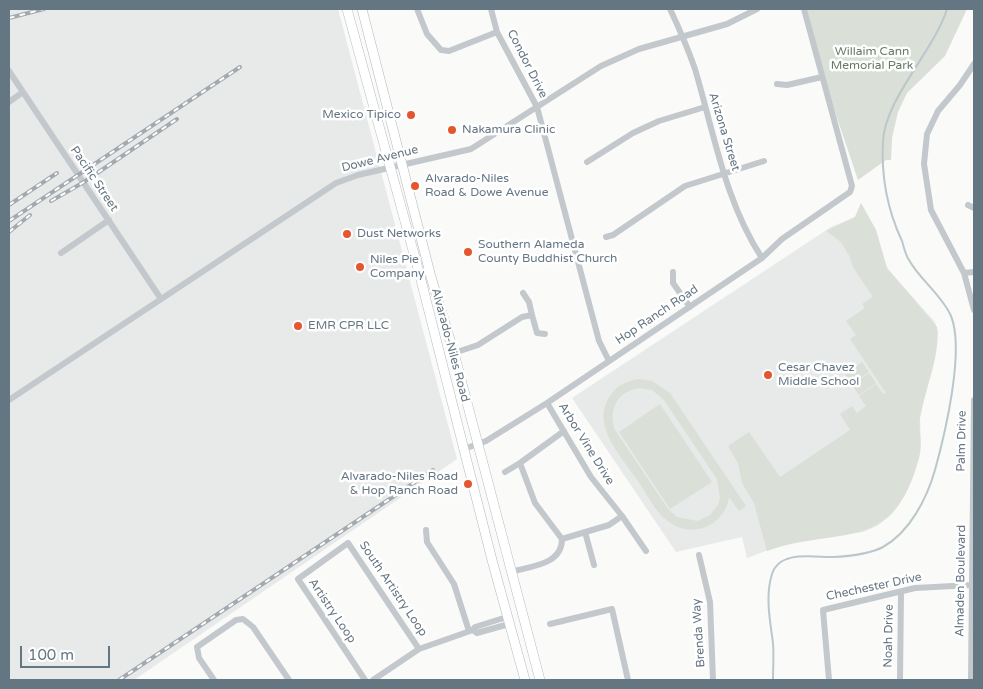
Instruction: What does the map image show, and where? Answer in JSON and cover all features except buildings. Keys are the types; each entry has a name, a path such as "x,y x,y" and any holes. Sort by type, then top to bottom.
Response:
{"main road":[{"name":"Alvarado-Niles Road","path":"347,9 391,168 508,621 525,680"},
{"name":"Alvarado-Niles Road","path":"362,9 540,680"}],"street":[{"path":"417,9 427,34 441,50 449,52 498,32"},
{"name":"Condor Drive","path":"491,9 498,32 537,107 599,341 609,361"},
{"name":"Arizona Street","path":"670,9 694,67 736,210 748,236 762,258"},
{"name":"Dowe Avenue","path":"9,400 326,188 347,178 471,149 601,66 639,50 727,24 757,9"},
{"path":"777,84 787,85 822,77 804,9"},
{"path":"974,64 960,85 938,111 927,134 924,164 931,210 972,285 974,310"},
{"name":"Pacific Street","path":"9,71 161,299"},
{"name":"Hop Ranch Road","path":"464,449 477,445 547,403 762,258 782,239 847,196 852,186 822,77"},
{"path":"9,102 23,92"},
{"path":"587,162 633,133 659,120 705,107"},
{"path":"606,237 613,235 685,186 764,161"},
{"path":"61,253 109,220"},
{"path":"673,272 673,283 690,307"},
{"path":"964,273 974,272"},
{"path":"523,293 529,302 538,333 545,334"},
{"path":"454,353 478,345 522,317 532,315"},
{"name":"Palm Drive","path":"973,481 974,400"},
{"name":"Arbor Vine Drive","path":"547,403 591,477 622,516 646,551"},
{"path":"505,472 564,430"},
{"path":"510,572 551,561 560,552 562,539 535,502 520,462"},
{"name":"Almaden Boulevard","path":"970,680 973,652 973,481"},
{"path":"562,539 609,525 622,516"},
{"path":"426,530 427,542 454,584 471,631"},
{"path":"585,532 594,565"},
{"name":"South Artistry Loop","path":"322,561 348,543 419,649"},
{"name":"Brenda Way","path":"699,555 710,602 713,680"},
{"name":"Artistry Loop","path":"322,561 298,578 365,680"},
{"name":"Chechester Drive","path":"830,680 822,610 915,588 972,585"},
{"name":"Noah Drive","path":"900,680 901,592"},
{"path":"550,624 612,609 628,680"},
{"path":"214,680 199,658 197,647 236,620 243,619 253,627 290,680"},
{"path":"373,680 419,649 471,631 475,627 508,621"}],"shaded area":[{"path":"9,9 338,9 457,459 134,680 9,680"},
{"name":"Cesar Chavez Middle School","path":"861,203 876,230 887,268 935,322 938,333 920,419 921,445 919,458 899,505 890,516 877,526 863,532 782,545 747,558 742,537 676,552 572,398 831,227 855,217"}],"green space":[{"name":"Willaim Cann Memorial Park","path":"807,9 967,9 945,56 907,93 898,112 892,138 891,160 886,160 858,180 827,88"},
{"path":"861,203 876,230 887,268 937,327 938,337 935,360 920,417 921,448 919,458 908,489 894,510 878,524 860,532 793,544 767,551 754,503 742,483 738,463 728,446 749,432 780,477 850,430 840,414 852,406 857,413 866,406 859,396 876,384 883,394 886,393 850,339 856,335 846,321 865,308 862,304 873,297 853,267 850,257 841,242 826,231 855,217"},
{"path":"862,362 869,372 852,384 845,374"},
{"path":"869,373 876,383 859,395 852,385"},
{"path":"639,379 652,381 670,393 746,506 739,511 729,497 721,516 706,527 696,529 677,527 659,513 610,440 604,418 605,407 613,392 626,382","holes":["638,388 652,390 664,400 717,479 720,498 718,505 710,515 697,521 677,517 668,509 615,430 613,423 614,409 620,398 625,393"]},
{"path":"660,404 712,482 670,509 619,432"}],"waterway":[{"path":"773,680 773,648 768,599 770,582 776,566 783,561 799,556 835,557 866,553 883,547 893,541 909,523 922,503 932,481 952,392 955,370 955,331 947,308 906,255 892,217 886,192 883,167 883,141 892,109 941,25 947,9"}],"railway":[{"path":"9,18 44,9"},
{"path":"9,221 240,67"},
{"path":"51,201 84,182 177,119"},
{"path":"9,205 57,173"},
{"path":"9,232 30,215"},
{"path":"119,680 433,470"}],"place":[{"name":"Mexico Tipico","path":"411,115"},
{"name":"Nakamura Clinic","path":"452,130"},
{"name":"Alvarado-Niles Road & Dowe Avenue","path":"415,186"},
{"name":"Dust Networks","path":"347,234"},
{"name":"Southern Alameda County Buddhist Church","path":"468,252"},
{"name":"Niles Pie Company","path":"360,267"},
{"name":"EMR CPR LLC","path":"298,326"},
{"name":"Cesar Chavez Middle School","path":"768,375"},
{"name":"Alvarado-Niles Road & Hop Ranch Road","path":"468,484"}]}
